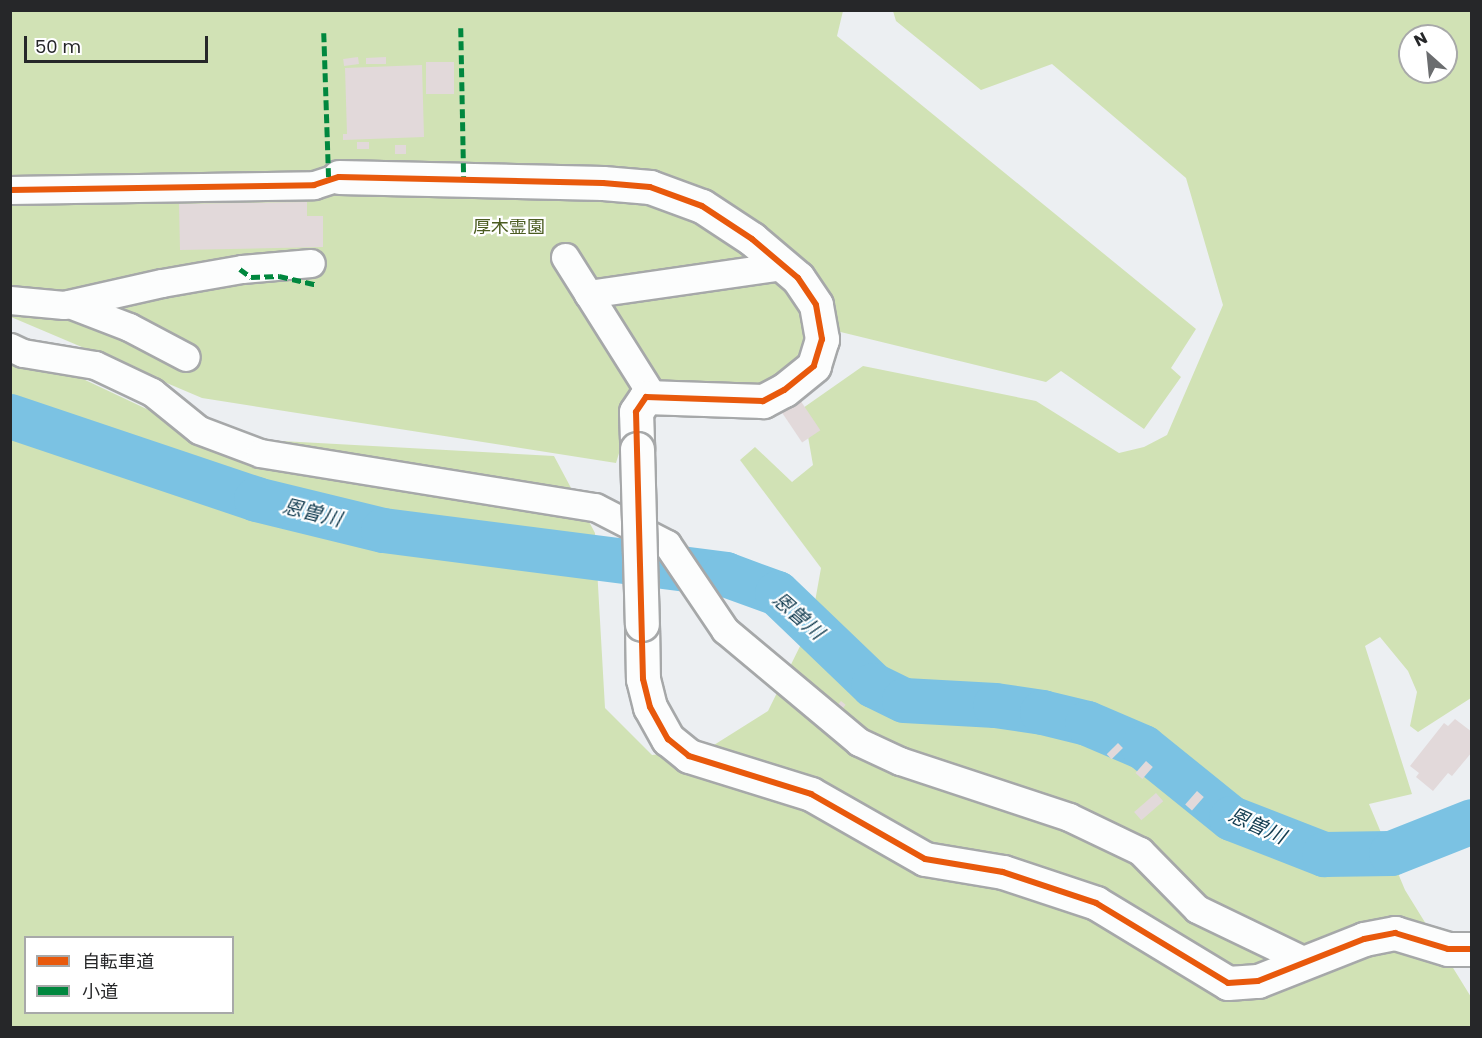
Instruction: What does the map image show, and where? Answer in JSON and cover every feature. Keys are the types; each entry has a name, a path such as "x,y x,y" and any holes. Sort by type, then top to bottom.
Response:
{"street":[{"path":"10,190 314,185 339,177 603,183 650,187 702,206 752,239 798,278 816,305 822,339 814,366 784,390 763,401 646,397 636,412 643,679 650,707 668,739 690,756 811,794 925,859 1003,872 1095,903 1228,983 1258,981 1364,939 1395,933 1448,949 1472,949"},
{"path":"565,257 653,397"},
{"path":"10,300 69,304 158,289 240,269 311,263"},
{"path":"588,294 783,266"},
{"path":"69,304 129,327 186,357"},
{"path":"10,347 23,353 95,365 152,392 199,430 260,453 595,507 667,544 725,630 859,742 900,761 1070,817 1140,851 1197,909 1307,962"}],"green space":[{"name":"厚木霊園","path":"10,11 843,11 837,36 1196,329 1171,368 1181,377 1144,429 1061,371 1046,382 816,326 806,365 772,393 633,407 616,463 202,398 11,317"},
{"path":"893,11 1471,11 1471,698 1418,732 1410,726 1417,692 1408,671 1380,637 1365,646 1412,794 1369,804 1405,890 1471,997 1471,1027 11,1028 11,345 206,437 554,456 595,533 605,708 652,755 706,750 768,711 811,624 821,568 740,460 755,447 792,482 813,465 803,408 863,366 1036,401 1119,453 1144,447 1167,435 1223,305 1186,178 1052,64 981,90 896,21"}],"building":[{"path":"358,57 359,64 344,66 343,59"},
{"path":"386,57 386,64 366,64 366,58"},
{"path":"426,62 454,62 454,94 426,94"},
{"path":"422,65 424,137 343,140 343,134 347,134 345,68"},
{"path":"357,142 369,142 369,149 357,149"},
{"path":"395,145 406,145 406,154 395,154"},
{"path":"307,202 307,216 323,216 323,247 180,250 179,204"},
{"path":"798,397 820,430 802,442 780,409"},
{"path":"841,701 846,705 839,713 834,710"},
{"path":"1455,719 1472,732 1472,752 1452,776 1448,773 1433,791 1416,777 1419,773 1410,766 1444,723 1448,726"},
{"path":"1118,743 1123,748 1112,759 1107,754"},
{"path":"1146,761 1153,767 1142,779 1136,773"},
{"path":"1197,791 1204,797 1192,810 1185,805"},
{"path":"1156,793 1163,801 1141,820 1134,812"}],"waterway":[{"name":"恩曽川","path":"10,416 256,499 383,530 725,574 777,593 873,685 904,700 995,705 1042,712 1087,723 1143,747 1231,818 1324,854 1391,853 1472,821"}],"marked path":[{"path":"461,28 464,180"},
{"path":"324,33 329,180"},
{"path":"240,269 251,277 279,276 318,285"}],"cycle path":[{"path":"10,190 314,185 339,177 603,183 650,187 702,206 752,239 798,278 816,305 822,339 814,366 784,390 763,401 646,397 636,412 643,679 650,707 668,739 689,756 811,794 925,859 1003,872 1096,903 1228,983 1258,981 1364,939 1395,933 1448,949 1472,949"}]}
